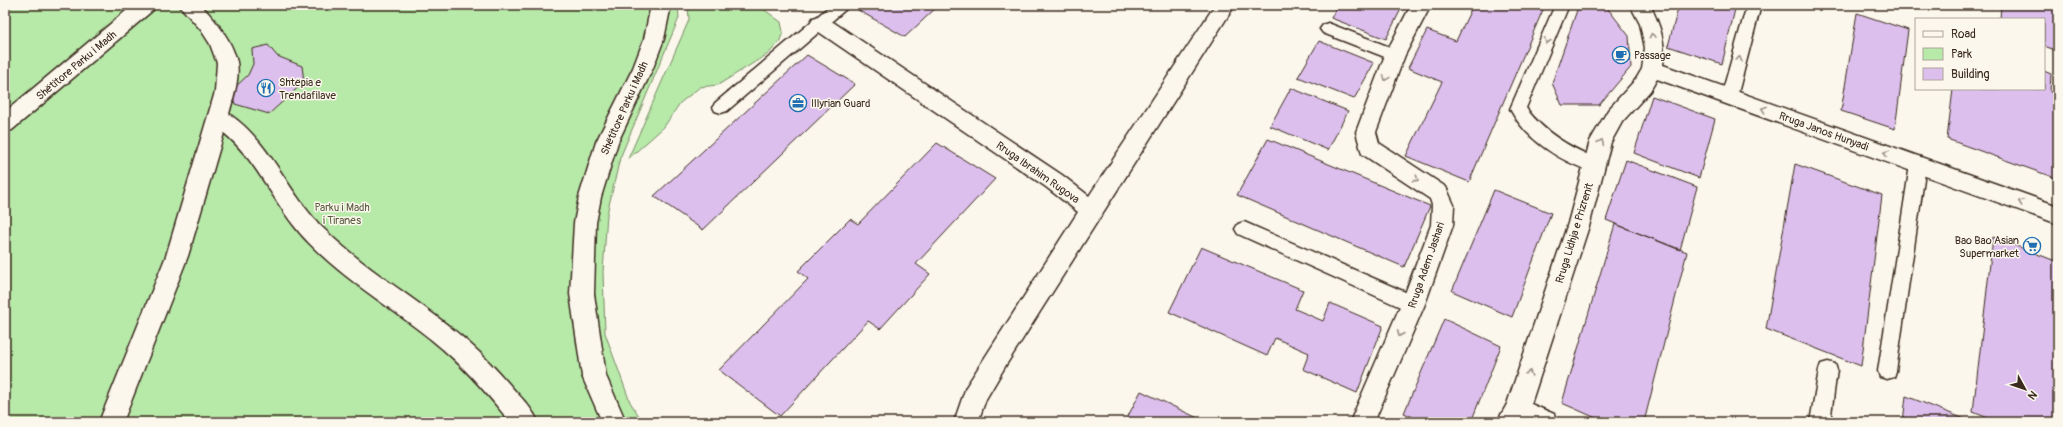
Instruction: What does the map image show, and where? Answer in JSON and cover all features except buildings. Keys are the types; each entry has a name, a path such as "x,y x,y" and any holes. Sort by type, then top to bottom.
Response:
{"street":[{"name":"Shëtitore Parku i Madh","path":"5,124 146,5"},
{"path":"111,422 177,256 225,92 227,63 219,43 208,26 189,5"},
{"name":"Shëtitore Parku i Madh","path":"614,422 594,376 582,294 585,223 590,197 608,142 643,68 654,39 661,5"},
{"path":"1091,210 1225,5"},
{"name":"Rruga Adem Jashari","path":"1362,422 1413,304 1442,225 1443,205 1438,193 1369,148 1366,132 1395,55 1421,5"},
{"path":"1640,5 1650,24 1655,48 1652,69"},
{"name":"Rruga Ibrahim Rugova","path":"820,23 1054,181 1091,210 975,395 966,422"},
{"name":"Rruga Lidhja e Prizrenit","path":"1545,422 1513,416 1579,223 1593,165 1601,141 1615,116 1643,85 1652,69"},
{"name":"Rruga Janos Hunyadi","path":"1652,69 2058,215"},
{"path":"218,118 233,126 245,138 301,220 333,250 443,335 482,371 526,422"}],"lane":[{"path":"720,107 842,5"},
{"path":"1562,5 1518,109 1529,125 1550,144 1593,165"},
{"path":"1730,97 1754,5"},
{"path":"1328,29 1395,55"},
{"path":"1887,371 1918,165"},
{"path":"1244,229 1413,304"},
{"path":"1820,422 1828,370"}],"green space":[{"name":"Parku i Madh i Tiranës","path":"5,5 678,5 679,18 620,158 607,214 603,272 605,333 630,402 643,422 5,422"},
{"path":"688,5 758,5 781,22 783,32 779,43 768,54 718,85 700,87 680,103 664,127 628,159 689,20"}],"place":[{"name":"Passage","path":"1621,55"},
{"name":"Shtëpia e Trëndafilave","path":"266,88"},
{"name":"Illyrian Guard","path":"798,103"},
{"name":"Bao Bao Asian Supermarket","path":"2032,246"}]}
